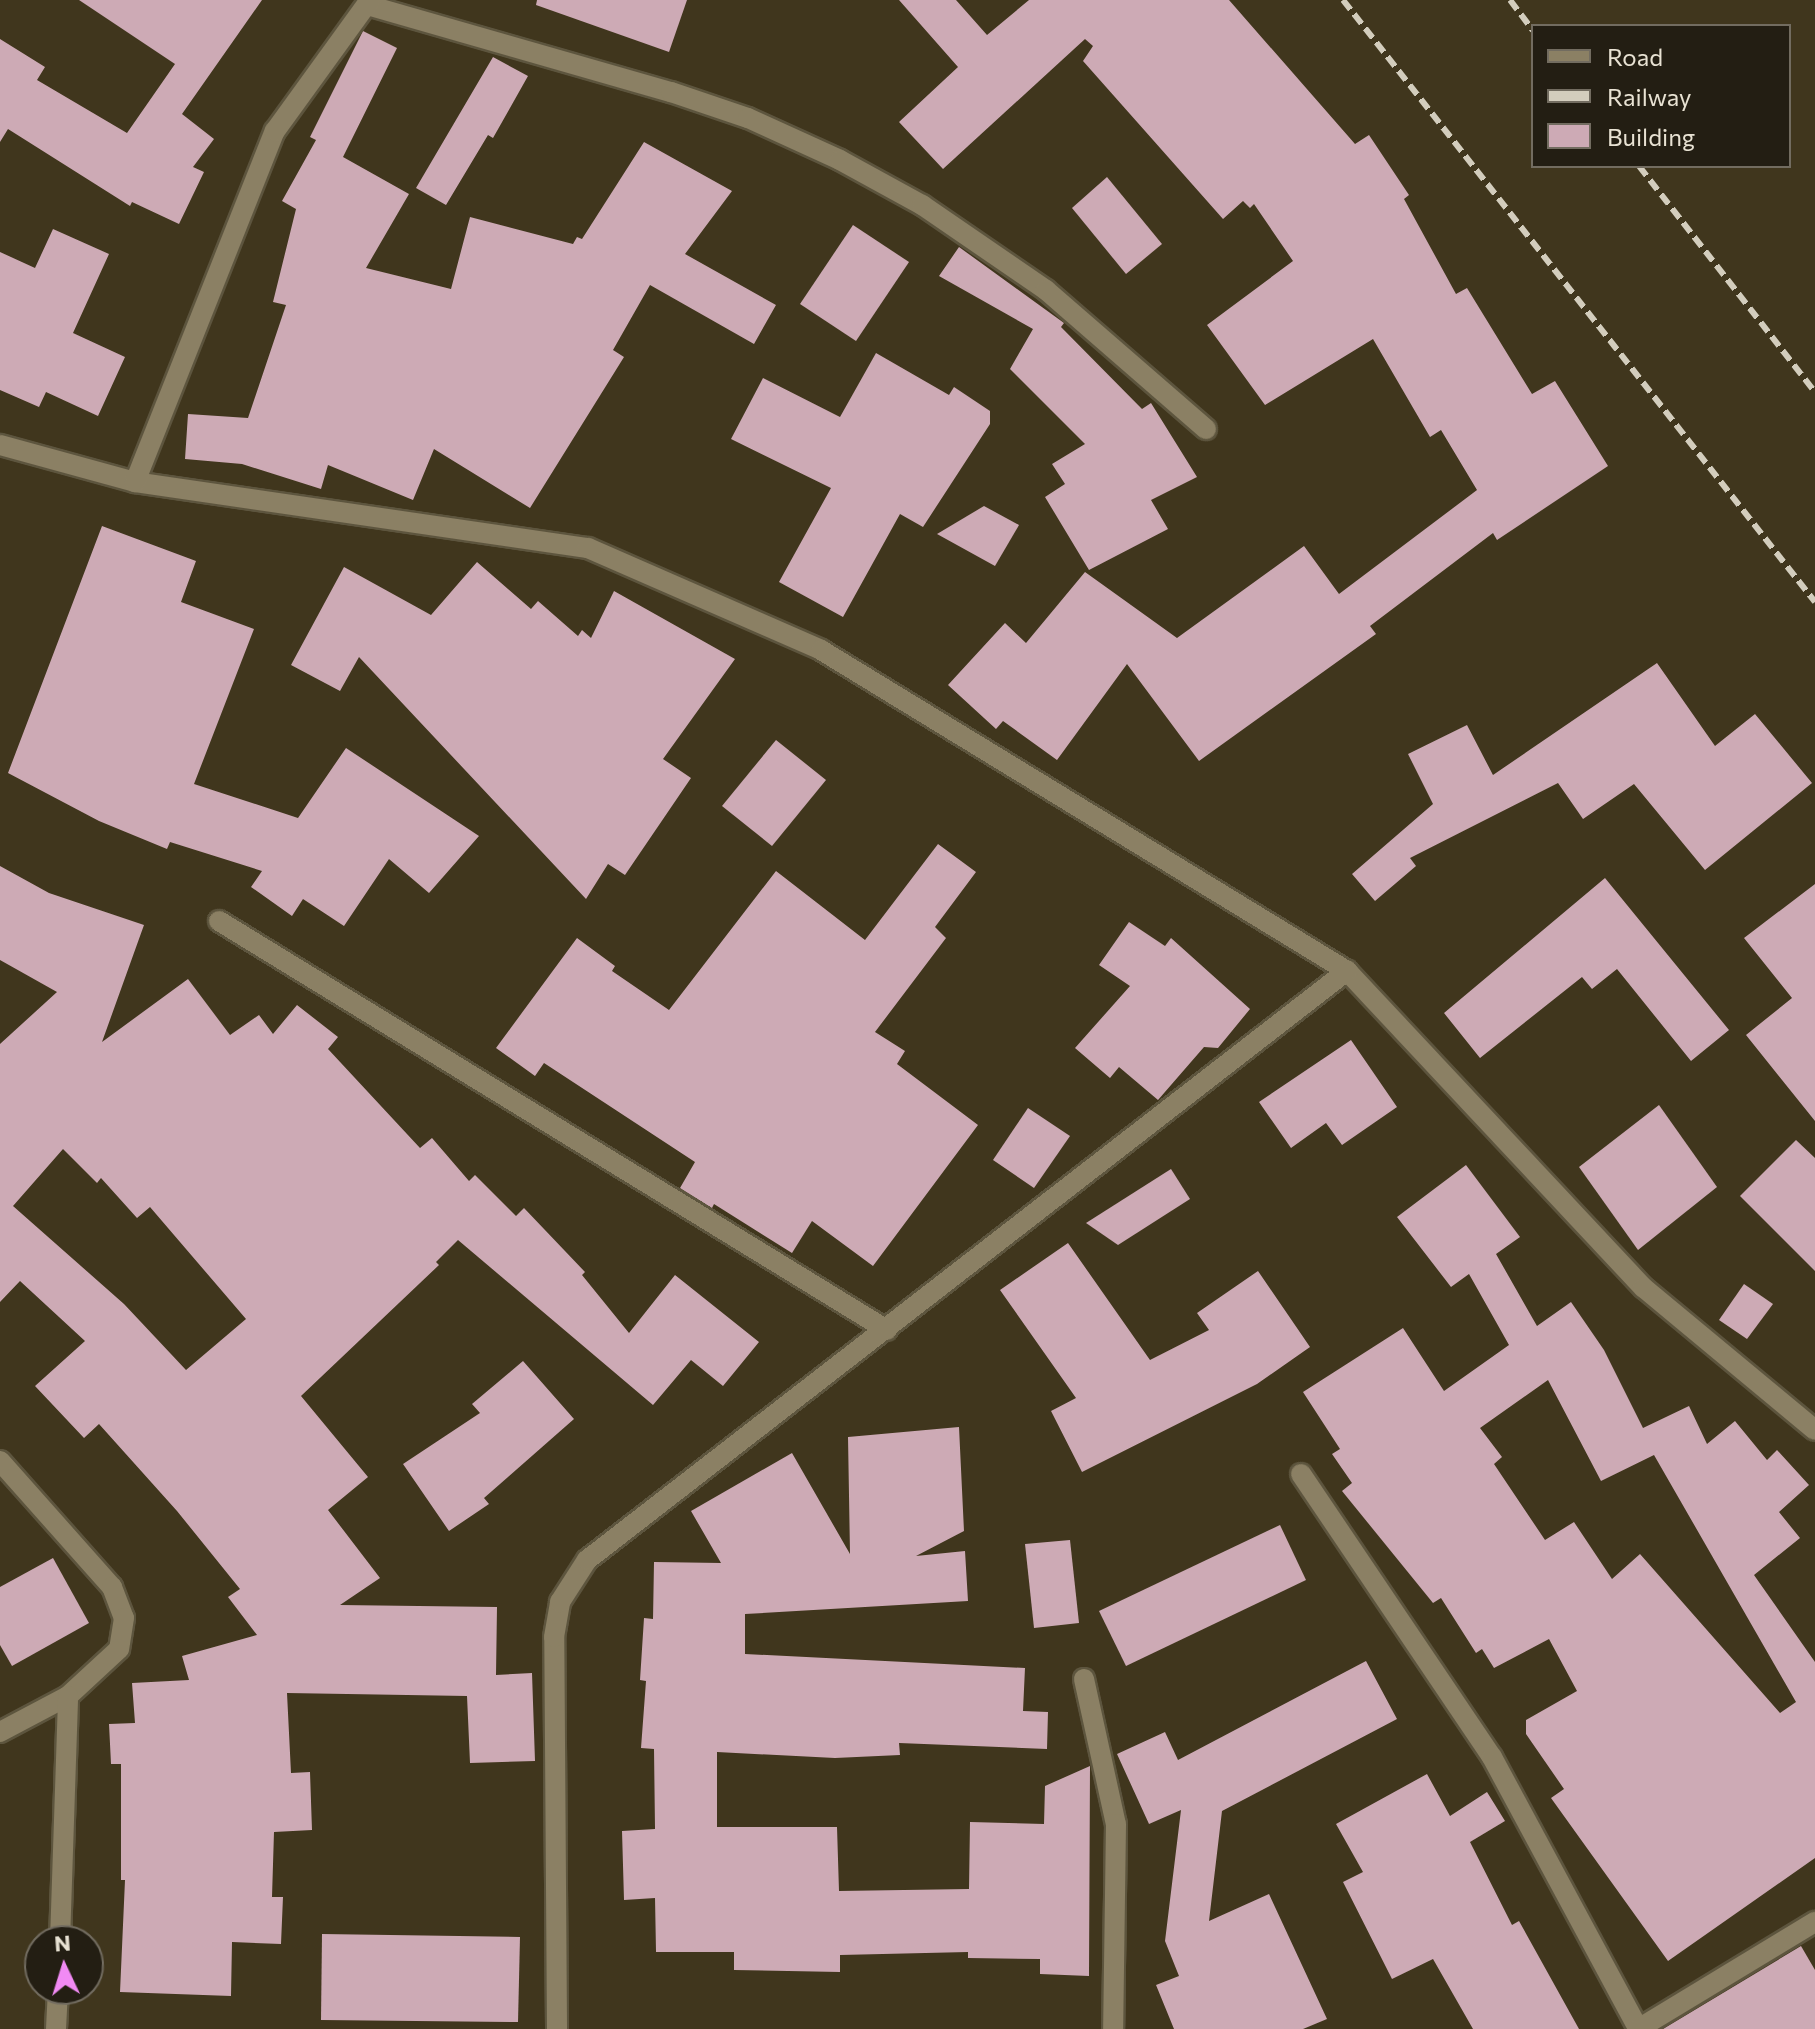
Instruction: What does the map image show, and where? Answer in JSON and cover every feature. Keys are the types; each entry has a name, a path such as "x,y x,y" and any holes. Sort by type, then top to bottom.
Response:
{"street":[{"path":"135,482 275,131 369,2 748,118 840,160 922,205 1046,290 1206,429"},
{"path":"0,445 135,482 588,548 821,650 1347,971 1644,1288 1815,1430"},
{"path":"219,921 887,1330"},
{"path":"557,2029 554,1637 560,1602 587,1560 1347,971"},
{"path":"0,1461 112,1587 124,1618 119,1649 68,1696 0,1732"},
{"path":"1301,1474 1492,1757 1637,2027 1815,1922"},
{"path":"1084,1679 1116,1824 1113,2029"},
{"path":"61,1925 68,1696"},
{"path":"56,2029 57,2005"}],"building":[{"path":"79,0 262,0 182,114 214,139 193,167 204,172 179,224 132,202 130,206 8,129 0,142 0,39 45,67 37,80 127,133 175,64"},
{"path":"537,0 687,0 669,52 536,5"},
{"path":"899,0 956,0 987,35 1029,0 1229,0 1355,144 1369,135 1409,195 1404,199 1456,294 1467,288 1532,394 1555,381 1608,466 1497,540 1493,533 1370,626 1376,634 1199,761 1127,664 1057,760 1003,721 996,729 948,685 1005,623 1026,643 1085,572 1177,638 1304,546 1339,594 1477,490 1441,430 1430,437 1373,339 1265,405 1207,325 1293,261 1254,204 1250,208 1243,201 1223,219 1083,61 1093,46 1085,39 943,169 899,122 958,67"},
{"path":"363,31 397,48 343,157 409,194 366,268 451,289 470,217 573,244 577,237 582,239 644,142 732,191 685,254 776,305 754,344 650,285 613,350 624,357 530,508 434,449 413,500 328,465 321,489 242,464 185,459 188,414 248,418 286,305 273,302 296,209 282,201 316,140 310,137"},
{"path":"493,57 528,76 493,138 488,135 446,205 416,188"},
{"path":"1107,177 1162,244 1126,274 1072,208"},
{"path":"853,225 909,262 856,341 800,304"},
{"path":"53,229 109,254 73,333 125,357 98,416 46,392 39,407 0,390 0,252 35,268"},
{"path":"959,247 1064,323 1061,327 1142,409 1151,403 1197,477 1151,500 1168,529 1089,570 1045,497 1065,484 1052,464 1085,444 1010,369 1033,329 939,276"},
{"path":"876,353 949,395 954,387 990,411 990,424 923,527 900,514 843,617 779,582 831,488 731,439 763,378 840,417"},
{"path":"984,506 1019,525 995,566 937,534"},
{"path":"102,526 196,561 181,602 254,629 194,784 298,818 346,748 479,836 429,893 389,859 344,926 303,899 292,916 251,887 262,871 170,842 167,849 99,821 8,773"},
{"path":"477,562 531,609 538,601 578,636 582,630 591,638 614,591 735,659 663,759 691,778 625,875 608,864 586,899 359,657 340,691 291,665 344,567 431,615"},
{"path":"1657,663 1715,746 1755,714 1812,783 1705,870 1634,784 1583,819 1558,783 1410,858 1416,866 1375,901 1352,874 1433,804 1408,754 1467,725 1493,775"},
{"path":"776,740 826,780 772,846 722,806"},
{"path":"938,844 976,872 935,927 946,938 875,1032 905,1051 897,1064 978,1125 873,1266 812,1221 792,1253 714,1204 712,1208 680,1188 695,1162 544,1063 535,1076 496,1048 577,938 615,966 612,971 669,1010 776,871 865,940"},
{"path":"0,866 49,893 144,925 102,1042 188,979 230,1035 259,1015 273,1034 297,1005 338,1037 328,1049 420,1148 432,1138 469,1181 475,1175 516,1216 524,1208 585,1272 582,1275 629,1333 675,1275 759,1342 723,1386 691,1360 653,1405 458,1240 436,1262 439,1265 301,1396 368,1477 328,1510 380,1578 340,1605 497,1607 496,1675 532,1673 535,1761 470,1763 467,1696 287,1693 291,1773 310,1772 312,1830 274,1832 272,1897 283,1897 281,1944 232,1942 231,1996 120,1992 125,1880 121,1880 121,1764 111,1764 109,1724 135,1723 132,1683 189,1680 182,1656 257,1635 228,1597 240,1589 177,1511 99,1424 84,1438 35,1386 85,1341 20,1281 0,1302 0,1044 57,992 0,960","holes":["63,1149 97,1183 101,1178 137,1218 150,1207 246,1319 186,1370 124,1304 13,1206"]},
{"path":"1605,878 1729,1030 1691,1061 1617,969 1592,989 1582,977 1480,1058 1444,1013"},
{"path":"1815,884 1815,1121 1746,1035 1792,998 1744,938"},
{"path":"1129,922 1165,946 1171,938 1250,1009 1218,1048 1204,1047 1158,1100 1119,1067 1110,1078 1075,1048 1130,986 1099,965"},
{"path":"1351,1040 1397,1107 1342,1145 1326,1123 1291,1148 1259,1102"},
{"path":"1659,1105 1717,1187 1638,1250 1579,1167"},
{"path":"1028,1108 1070,1136 1034,1188 993,1160"},
{"path":"1796,1140 1815,1158 1815,1271 1740,1196"},
{"path":"1466,1165 1520,1237 1496,1254 1537,1326 1571,1302 1604,1350 1643,1428 1689,1406 1707,1444 1735,1421 1767,1460 1777,1450 1809,1485 1779,1512 1800,1538 1754,1575 1815,1662 1815,1858 1668,1961 1551,1798 1564,1789 1526,1734 1526,1720 1577,1691 1549,1639 1494,1668 1482,1649 1476,1653 1441,1598 1433,1603 1342,1491 1352,1483 1332,1454 1340,1449 1303,1392 1403,1328 1444,1391 1509,1345 1469,1274 1451,1287 1397,1217","holes":["1548,1380 1601,1481 1654,1455 1796,1702 1780,1713 1640,1554 1612,1579 1574,1522 1545,1540 1494,1464 1502,1457 1480,1428"]},
{"path":"1171,1169 1190,1199 1118,1245 1086,1223"},
{"path":"1068,1243 1150,1360 1209,1330 1197,1313 1258,1271 1310,1347 1257,1384 1082,1472 1051,1411 1076,1398 1000,1290"},
{"path":"1744,1284 1773,1304 1747,1339 1719,1320"},
{"path":"523,1361 574,1419 484,1498 489,1504 449,1531 403,1464 480,1413 472,1404"},
{"path":"959,1427 964,1531 916,1556 965,1551 968,1601 745,1614 745,1654 1025,1668 1023,1711 1048,1712 1047,1749 899,1743 900,1755 835,1758 717,1752 717,1827 837,1827 839,1891 969,1889 970,1822 1044,1824 1045,1786 1090,1766 1089,1976 1040,1974 1040,1959 968,1958 968,1952 840,1955 840,1972 734,1970 734,1952 656,1952 655,1898 624,1900 622,1831 655,1829 654,1749 641,1748 646,1681 640,1680 644,1618 653,1619 654,1562 721,1563 691,1511 792,1453 850,1554 848,1437"},
{"path":"1280,1525 1306,1580 1126,1666 1099,1611"},
{"path":"1070,1540 1079,1623 1034,1628 1025,1544"},
{"path":"53,1558 89,1623 12,1666 0,1645 0,1587"},
{"path":"1366,1661 1397,1719 1222,1811 1209,1921 1269,1894 1327,2019 1303,2029 1174,2029 1156,1985 1179,1976 1165,1941 1181,1810 1149,1824 1117,1754 1165,1732 1178,1760"},
{"path":"1427,1774 1450,1816 1487,1792 1505,1821 1470,1842 1512,1925 1519,1921 1579,2029 1473,2029 1433,1959 1392,1979 1343,1882 1363,1872 1336,1824"},
{"path":"322,1934 520,1937 518,2022 321,2020"},
{"path":"1801,1946 1815,1970 1815,2029 1663,2029"}],"railway":[{"path":"1343,0 1815,602"},
{"path":"1510,0 1531,27"},
{"path":"1641,168 1815,392"}]}
